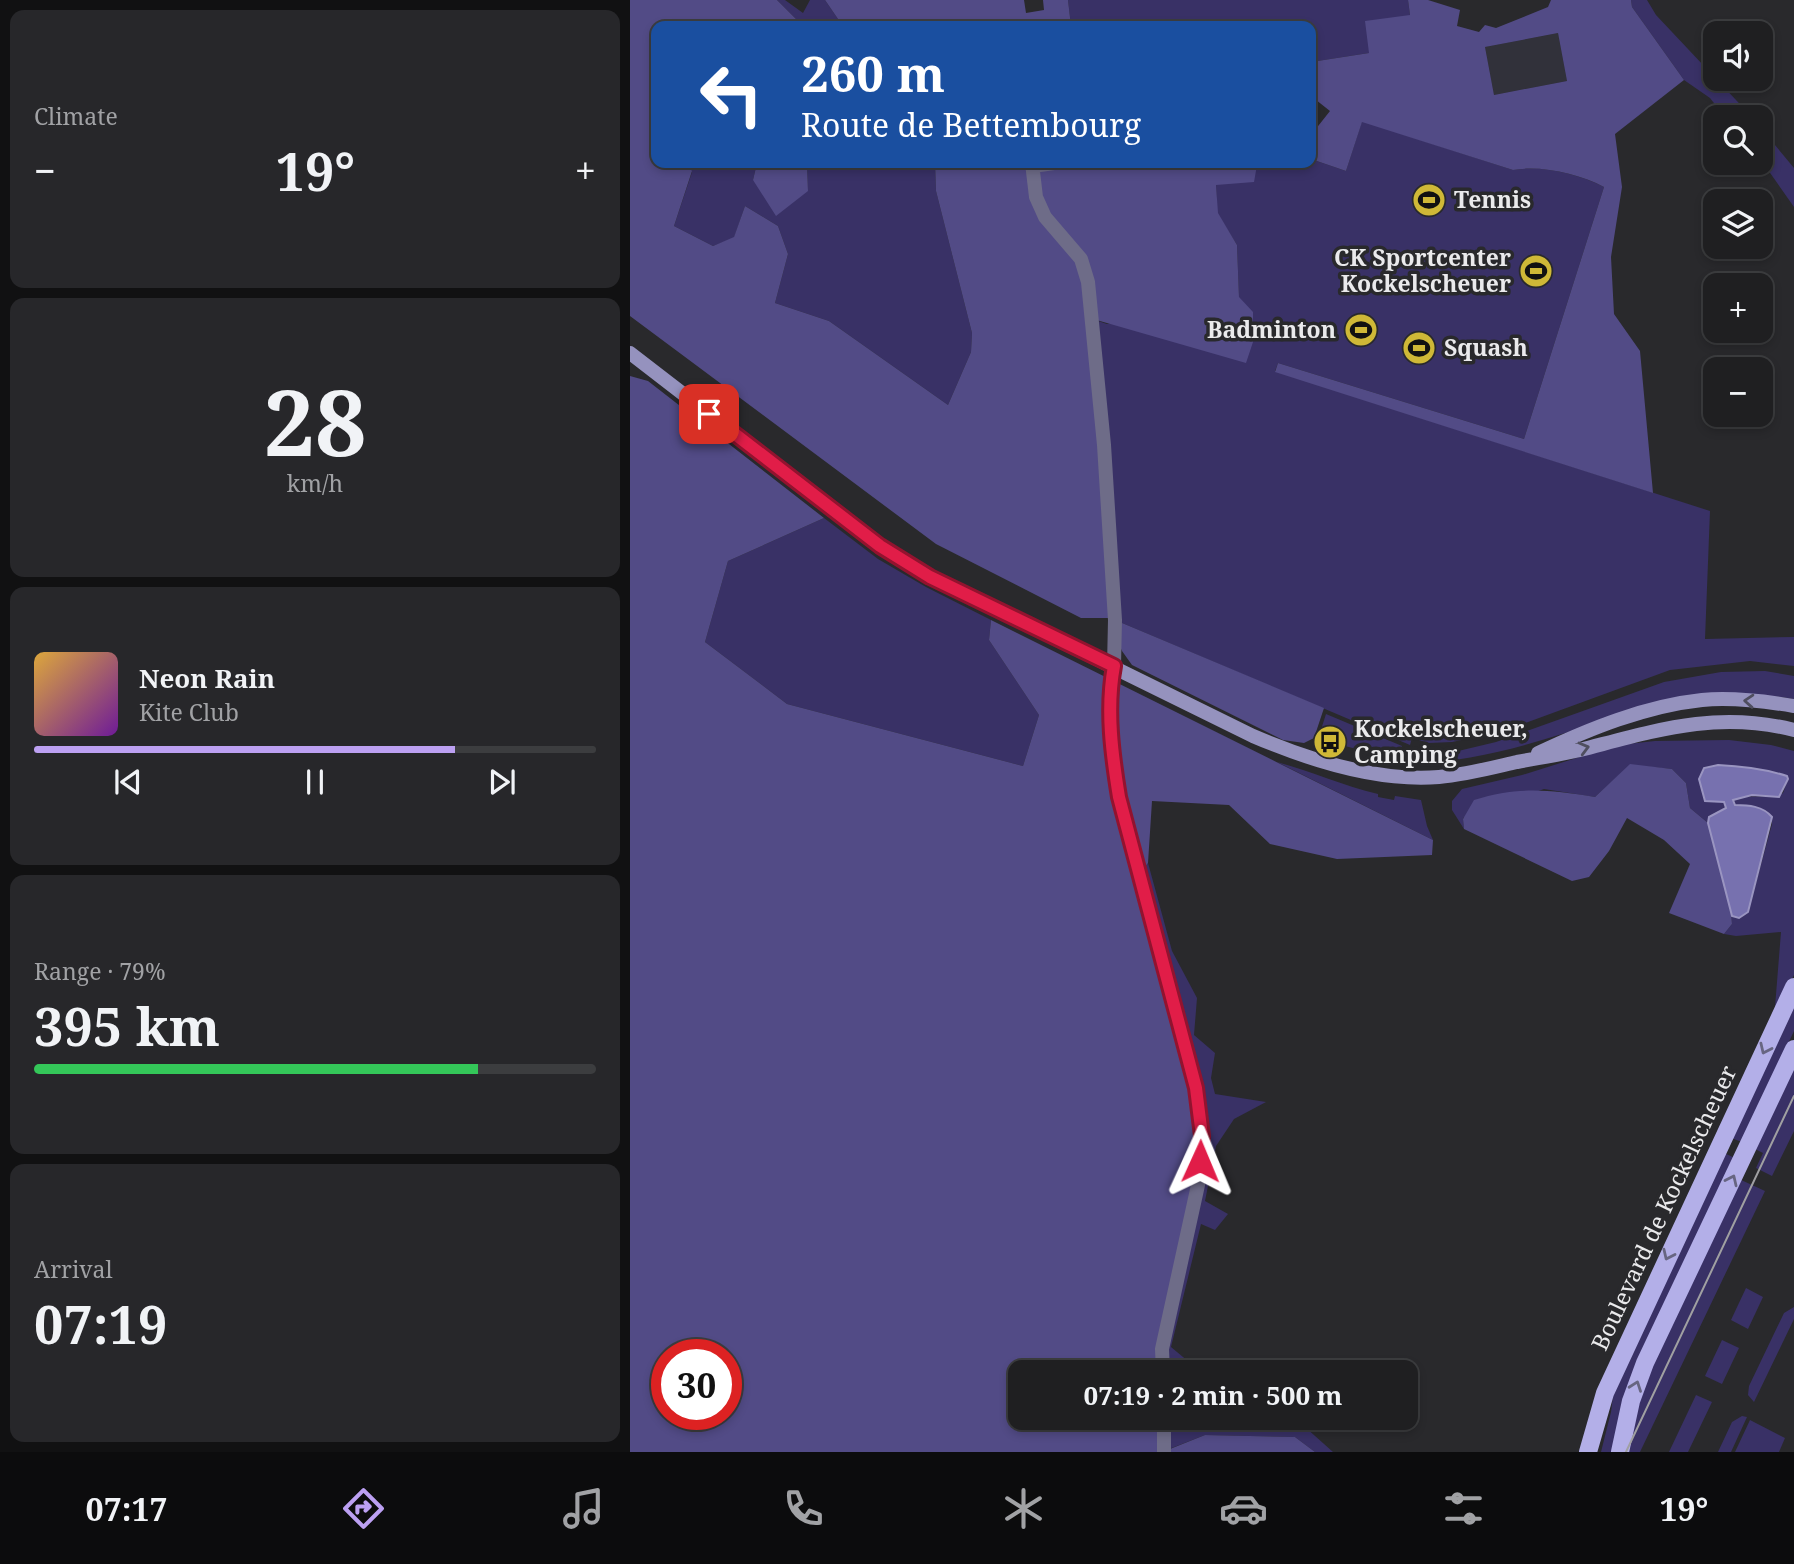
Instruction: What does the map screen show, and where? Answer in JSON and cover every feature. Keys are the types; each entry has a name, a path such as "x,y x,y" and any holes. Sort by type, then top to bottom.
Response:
{"main road":[{"path":"630,353 880,546 930,577 1253,736 1316,760 1409,778 1461,774 1695,722 1749,722 1773,724 1794,730"},
{"path":"1517,762 1577,734 1669,706 1704,700 1741,700 1794,706"},
{"name":"Boulevard de Kockelscheuer","path":"1588,1452 1605,1393 1794,988"},
{"path":"1620,1452 1631,1401 1645,1363 1794,1049"}],"street":[{"path":"1033,168 1036,197 1045,217 1081,259 1088,282 1104,445 1115,620 1114,666 1109,693 1114,764 1119,797 1196,1088 1202,1136 1198,1185 1162,1349 1162,1360"},
{"path":"1164,1430 1164,1452"}],"shaded area":[{"path":"630,0 777,0 798,21 651,21 651,168 690,168 692,171 674,226 713,246 734,237 745,206 778,226 788,254 775,303 829,321 948,405 971,352 972,333 936,191 935,168 1256,168 1254,182 1216,185 1218,213 1237,245 1239,297 1253,312 1253,342 1246,363 1093,319 1115,620 1324,708 1314,738 1304,743 1283,740 1132,665 1122,651 1108,618 1081,618 936,544 630,316"},
{"path":"777,0 785,0 803,13 810,0 825,0 838,19 838,21 798,21"},
{"path":"825,0 1024,0 1026,13 1044,10 1043,0 1068,0 1070,21 838,21"},
{"path":"1068,0 1408,0 1410,15 1369,53 1316,61 1316,21 1070,21"},
{"path":"1408,0 1428,0 1460,10 1457,26 1479,32 1485,25 1496,28 1548,7 1551,0 1631,0 1632,7 1684,80 1615,134 1622,187 1611,257 1614,314 1640,351 1653,493 1275,372 1278,363 1524,439 1604,187 1560,172 1513,170 1362,122 1346,171 1316,161 1316,129 1330,111 1316,100 1316,61 1369,53 1365,21 1410,15","holes":["1558,33 1567,81 1494,95 1485,47"]},
{"path":"1631,0 1647,0 1656,15 1703,65 1703,91 1728,91 1741,105 1716,105 1684,80 1632,7"},
{"path":"1558,33 1567,81 1494,95 1485,47"},
{"path":"1362,121 1513,170 1560,172 1604,187 1524,439 1278,363 1275,371 1710,511 1705,639 1794,637 1794,666 1750,661 1670,670 1501,732 1452,742 1429,743 1412,738 1410,745 1115,620 1092,319 1107,324 1239,298 1237,245 1217,213 1216,184 1251,168 1316,168 1316,161 1346,171"},
{"path":"1773,143 1794,168 1794,207 1772,175"},
{"path":"689,168 756,168 753,180 808,191 807,168 935,168 936,191 972,333 971,352 948,405 829,321 775,303 788,254 778,226 745,206 734,238 713,246 674,226 692,172"},
{"path":"756,168 807,168 808,191 776,216 753,180"},
{"path":"630,376 648,381 824,518 728,561 705,642 787,704 1023,766 1039,715 989,640 991,620 1433,840 1432,855 1337,859 1270,844 1229,805 1152,801 1148,863 1141,873 1202,1136 1165,1360 1008,1360 1008,1430 1164,1430 1165,1451 1205,1435 1295,1437 1315,1452 630,1452"},
{"path":"824,518 878,559 991,620 989,640 1039,715 1023,766 787,704 705,642 728,561"},
{"path":"1765,671 1794,676 1794,699 1746,694 1687,697 1489,754 1413,763 1416,752 1420,750 1454,752 1496,742 1664,682 1721,672"},
{"path":"1326,714 1402,746 1401,756 1391,758 1318,739"},
{"path":"1729,740 1794,751 1794,975 1779,1006 1775,1007 1781,932 1736,936 1724,934 1732,924 1731,912 1733,916 1748,912 1772,824 1772,817 1754,806 1734,805 1733,800 1783,793 1787,776 1740,766 1724,802 1726,809 1709,816 1708,823 1690,808 1686,783 1672,769 1630,765 1595,797 1544,789 1463,818 1464,829 1452,810 1452,801 1462,789 1522,775 1618,745 1655,741"},
{"path":"1277,762 1378,794 1378,797 1394,800 1395,796 1421,800 1433,840"},
{"path":"1630,764 1672,769 1686,783 1690,808 1708,823 1731,912 1732,924 1724,934 1669,913 1690,864 1664,840 1627,818 1609,851 1589,877 1572,881 1464,829 1463,819 1474,800 1520,791 1595,797"},
{"path":"1718,765 1762,770 1787,776 1788,779 1779,797 1752,795 1733,800 1735,805 1760,808 1772,817 1748,912 1739,918 1732,916 1708,823 1709,817 1726,808 1724,802 1705,801 1699,779 1704,768"},
{"path":"1148,863 1172,951 1197,998 1194,1035 1215,1053 1211,1078 1215,1094 1266,1102 1234,1119 1216,1146 1205,1201 1228,1214 1215,1230 1201,1224 1171,1347 1187,1360 1162,1360 1141,873"},
{"path":"1794,1005 1794,1031 1742,1142 1731,1138"},
{"path":"1794,1063 1794,1131 1772,1176 1756,1168 1763,1153 1753,1148"},
{"path":"1724,1153 1735,1158 1612,1452 1601,1452 1613,1396"},
{"path":"1739,1179 1765,1191 1640,1452 1626,1452 1645,1379"},
{"path":"1746,1288 1763,1297 1748,1329 1731,1320"},
{"path":"1794,1307 1794,1319 1754,1402 1748,1395 1749,1386 1784,1313"},
{"path":"1722,1340 1739,1348 1722,1384 1705,1376"},
{"path":"1696,1395 1712,1402 1688,1452 1669,1452"},
{"path":"1742,1416 1747,1417 1731,1452 1718,1452 1732,1422"},
{"path":"1750,1420 1785,1438 1779,1452 1735,1452"},
{"path":"1164,1430 1308,1430 1333,1452 1315,1452 1295,1437 1205,1435 1164,1451"}],"tram line":[{"path":"1626,1452 1794,1096"}],"place":[{"name":"Tennis","path":"1429,200"},
{"name":"CK Sportcenter Kockelscheuer","path":"1536,271"},
{"name":"Badminton","path":"1361,330"},
{"name":"Squash","path":"1419,348"},
{"name":"Kockelscheuer, Camping","path":"1330,742"}],"route":[{"path":"709,414 880,546 930,577 1114,666 1109,693 1119,797 1196,1088 1202,1136 1200,1161"}]}
